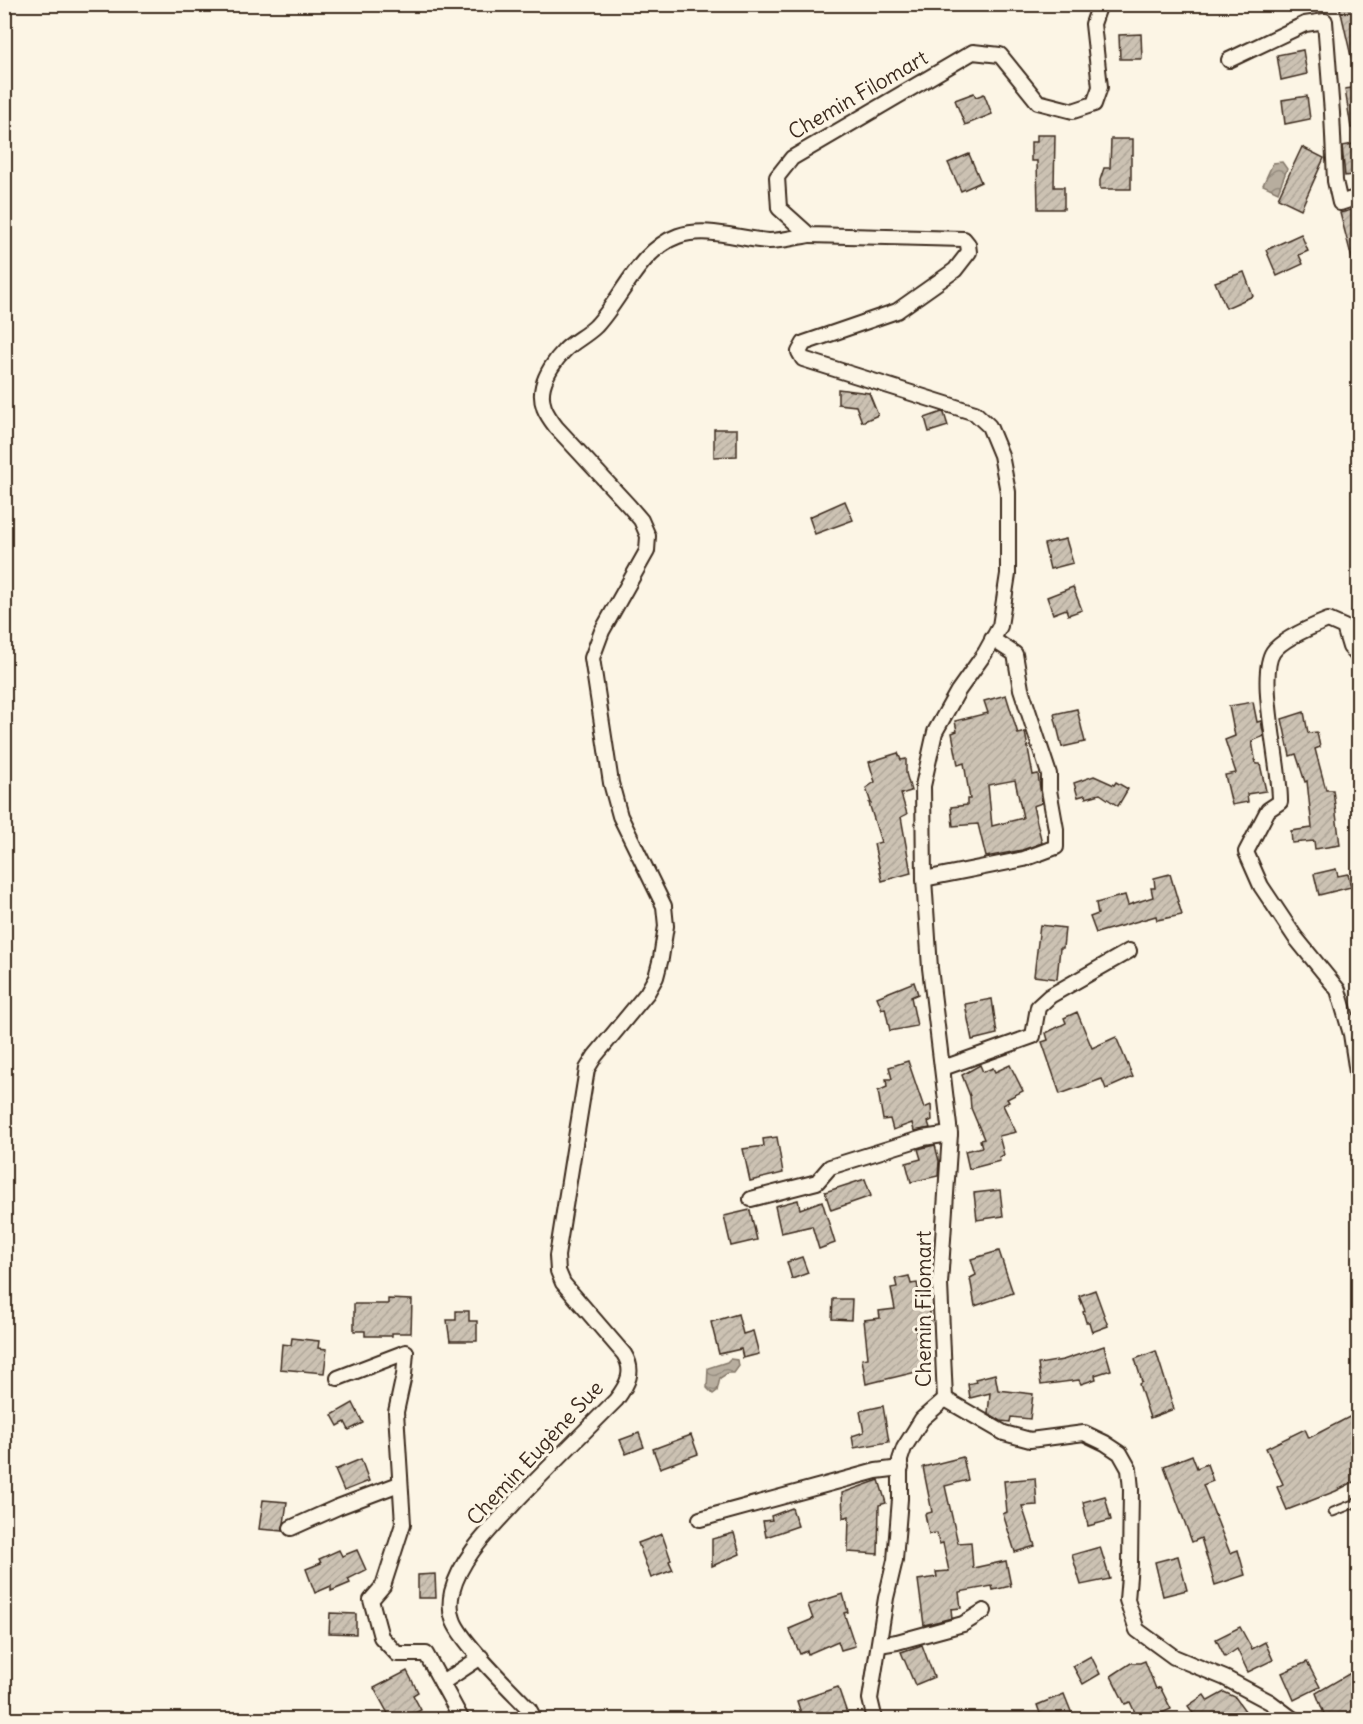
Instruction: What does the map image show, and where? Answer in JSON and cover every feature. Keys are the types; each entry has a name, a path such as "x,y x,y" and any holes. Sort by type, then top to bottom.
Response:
{"street":[{"name":"Chemin Filomart","path":"1100,4 1093,24 1100,87 1094,104 1073,111 1038,102 1000,55 973,52 792,158 777,177 779,208 809,235 964,239 968,244 969,252 955,270 897,311 804,343 799,352 803,359 975,413 989,426 1001,455 1008,492 1008,574 1000,626 986,653 958,691 935,732 923,786 924,879 930,968 950,1134 940,1284 945,1399 1004,1433 1030,1440 1084,1433 1120,1453 1129,1469 1131,1489 1127,1600 1137,1630 1174,1657 1226,1678 1270,1702 1294,1719"},
{"path":"1229,60 1305,24 1325,21 1335,181 1340,203 1359,197"},
{"name":"Chemin Eugène Sue","path":"535,1719 529,1709 454,1623 450,1610 452,1593 474,1549 548,1467 616,1400 625,1388 631,1372 624,1354 563,1283 558,1271 557,1256 587,1069 647,993 656,977 666,926 664,906 620,816 611,783 592,658 602,631 647,551 648,536 641,520 556,427 546,413 541,396 542,390 548,373 565,349 582,339 597,325 645,260 660,245 679,236 700,232 771,241 809,235"},
{"path":"1359,656 1350,647 1344,627 1328,620 1298,632 1273,652 1266,682 1281,785 1280,802 1268,810 1246,852 1261,886 1294,937 1338,990 1351,1034 1359,1079"},
{"path":"924,879 1024,859 1056,848 1049,774 1021,689 1015,654 992,639"},
{"path":"943,1068 1033,1036 1038,1007 1050,996 1129,951"},
{"path":"751,1199 817,1182 830,1167 923,1138 950,1134"},
{"path":"338,1378 406,1352 405,1375 396,1412 403,1524 384,1586 371,1600 381,1636 397,1654 426,1654 462,1719"},
{"path":"875,1719 870,1699 886,1598 895,1560 900,1499 900,1460 904,1448 922,1419 945,1399"},
{"path":"700,1519 876,1471 901,1468"},
{"path":"291,1528 399,1484"},
{"path":"879,1645 963,1624 984,1611"},
{"path":"442,1683 482,1657"}],"lane":[{"path":"1333,1512 1359,1502"}],"water":[{"path":"1282,162 1287,169 1278,192 1263,185 1273,163"},
{"path":"730,1359 738,1360 739,1366 734,1373 728,1373 720,1378 717,1391 713,1394 707,1388 708,1368"}],"building":[{"path":"1339,4 1359,4 1359,65 1353,65"},
{"path":"1141,34 1142,59 1120,59 1119,35"},
{"path":"1303,50 1307,74 1281,80 1277,55"},
{"path":"1359,87 1359,128 1351,128 1345,89"},
{"path":"974,93 976,97 984,94 992,114 965,125 955,100"},
{"path":"1307,96 1310,119 1285,124 1282,100"},
{"path":"1037,135 1055,135 1054,187 1064,187 1064,209 1038,209 1037,161 1031,161 1031,142 1037,142"},
{"path":"1111,139 1133,139 1131,189 1100,189 1104,168 1110,168"},
{"path":"1359,143 1359,174 1345,176 1342,146"},
{"path":"1302,147 1324,158 1301,209 1278,198"},
{"path":"969,154 981,182 961,191 948,163"},
{"path":"1359,208 1359,270 1355,270 1340,213"},
{"path":"1301,234 1308,251 1299,255 1303,264 1277,276 1266,250"},
{"path":"1244,272 1253,296 1226,308 1215,282"},
{"path":"838,389 869,393 878,415 862,422 856,406 838,404"},
{"path":"942,412 948,426 929,432 925,418"},
{"path":"714,429 737,429 737,456 714,457"},
{"path":"845,501 853,520 815,534 809,517"},
{"path":"1066,539 1073,563 1050,569 1044,544"},
{"path":"1073,587 1082,610 1068,615 1066,609 1053,614 1047,597"},
{"path":"1006,695 1018,734 1025,732 1033,775 1038,774 1042,803 1033,806 1042,843 1022,850 986,857 978,824 953,826 951,807 967,805 967,799 970,799 964,763 958,765 952,733 957,731 955,721 988,713 984,701","holes":["1015,780 1023,818 992,826 988,785"]},
{"path":"1253,702 1257,722 1261,721 1264,736 1252,741 1256,764 1260,764 1266,791 1247,794 1248,802 1232,805 1225,775 1236,773 1225,740 1235,736 1229,706"},
{"path":"1077,709 1085,742 1062,747 1054,714"},
{"path":"1304,712 1308,733 1317,732 1320,747 1315,749 1326,790 1333,790 1340,845 1315,849 1314,841 1292,843 1291,831 1312,828 1307,781 1305,782 1296,754 1290,756 1282,719"},
{"path":"898,753 901,760 906,759 906,773 911,791 901,794 907,814 901,817 911,873 882,881 874,844 881,842 866,788 875,782 869,762"},
{"path":"1094,776 1114,785 1116,782 1128,789 1118,806 1100,794 1086,798 1085,795 1078,797 1074,783"},
{"path":"1336,869 1338,876 1348,874 1351,887 1319,895 1314,874"},
{"path":"1170,874 1182,915 1157,920 1156,916 1096,933 1090,917 1098,914 1096,903 1125,895 1128,905 1153,897 1151,888 1155,888 1154,878"},
{"path":"1040,925 1065,928 1063,948 1060,948 1057,979 1034,976"},
{"path":"914,982 918,994 911,997 917,1026 890,1031 885,1008 882,1009 877,997"},
{"path":"992,999 997,1034 972,1040 965,1004"},
{"path":"1077,1012 1092,1048 1116,1037 1133,1077 1106,1089 1102,1079 1060,1094 1042,1042 1048,1040 1046,1033 1066,1023 1064,1018"},
{"path":"908,1061 924,1108 931,1105 932,1120 928,1122 930,1128 914,1131 912,1123 893,1130 890,1119 883,1120 878,1091 887,1087 886,1079 892,1079 889,1067"},
{"path":"980,1065 983,1072 993,1068 995,1072 1010,1065 1023,1091 1007,1099 1009,1102 1003,1105 1016,1132 999,1136 1004,1155 999,1157 1000,1161 969,1169 965,1151 982,1147 980,1140 984,1139 971,1108 970,1096 962,1075"},
{"path":"777,1137 783,1173 750,1181 743,1149 764,1146 763,1139"},
{"path":"935,1145 939,1161 938,1176 911,1182 906,1163 921,1159 918,1149"},
{"path":"865,1179 871,1196 831,1210 825,1192"},
{"path":"1000,1190 1003,1216 977,1220 974,1193"},
{"path":"798,1200 800,1209 822,1201 835,1243 819,1249 812,1226 781,1233 775,1206"},
{"path":"750,1210 757,1240 731,1246 724,1216"},
{"path":"999,1251 1013,1293 975,1306 970,1278 976,1275 971,1259"},
{"path":"802,1257 808,1273 792,1279 787,1262"},
{"path":"909,1276 911,1284 917,1283 922,1307 929,1306 931,1324 915,1326 919,1354 926,1352 929,1369 866,1384 862,1359 868,1358 864,1320 880,1318 879,1311 895,1309 891,1288 897,1287 895,1279"},
{"path":"1095,1290 1108,1326 1092,1332 1089,1322 1086,1322 1083,1312 1085,1311 1079,1296"},
{"path":"388,1299 412,1300 411,1333 365,1336 365,1331 354,1331 354,1304 388,1304"},
{"path":"833,1299 852,1299 851,1320 832,1319"},
{"path":"456,1311 469,1311 469,1321 477,1321 477,1341 450,1341 447,1320 456,1320"},
{"path":"738,1314 743,1334 753,1331 759,1354 743,1358 741,1349 719,1354 711,1322"},
{"path":"292,1338 319,1341 318,1348 327,1349 324,1373 280,1369 282,1344 291,1345"},
{"path":"1104,1346 1111,1370 1095,1375 1096,1379 1081,1384 1079,1380 1041,1385 1038,1364 1063,1360"},
{"path":"1156,1351 1174,1409 1150,1418 1139,1384 1142,1382 1135,1359"},
{"path":"995,1374 998,1390 1033,1394 1030,1419 1011,1417 1010,1422 1001,1421 988,1413 990,1393 970,1398 968,1384 976,1382 975,1379"},
{"path":"353,1403 363,1423 349,1430 345,1422 338,1426 332,1415"},
{"path":"883,1406 889,1442 854,1448 852,1436 864,1432 860,1411"},
{"path":"1359,1412 1359,1479 1336,1491 1287,1510 1277,1487 1283,1484 1266,1448 1305,1429 1309,1438"},
{"path":"639,1433 644,1447 626,1454 620,1440"},
{"path":"691,1435 698,1454 660,1468 653,1449"},
{"path":"1192,1455 1197,1468 1207,1464 1213,1481 1203,1485 1230,1553 1238,1550 1245,1575 1215,1585 1201,1538 1192,1542 1164,1466"},
{"path":"963,1457 968,1480 945,1486 958,1543 971,1542 973,1568 1006,1561 1011,1586 993,1590 992,1586 959,1592 961,1608 951,1609 952,1618 924,1625 918,1580 937,1577 936,1572 949,1571 943,1543 939,1544 937,1533 929,1534 925,1514 932,1512 923,1467"},
{"path":"361,1459 369,1481 344,1491 335,1470"},
{"path":"1035,1478 1037,1505 1022,1506 1035,1546 1015,1552 1003,1514 1007,1512 1004,1481"},
{"path":"879,1480 886,1503 879,1505 878,1554 848,1552 849,1516 843,1518 842,1493"},
{"path":"1105,1496 1111,1520 1088,1526 1083,1502"},
{"path":"263,1500 287,1502 283,1531 259,1529"},
{"path":"792,1508 798,1526 766,1537 763,1521 772,1520 771,1516"},
{"path":"734,1533 740,1554 712,1566 712,1539"},
{"path":"662,1534 673,1570 651,1578 638,1543"},
{"path":"1100,1547 1110,1579 1081,1585 1072,1555"},
{"path":"339,1550 342,1556 357,1550 366,1570 348,1579 350,1583 331,1591 331,1586 315,1593 306,1569 321,1563 319,1559"},
{"path":"1178,1556 1187,1590 1163,1596 1155,1562"},
{"path":"435,1574 436,1598 418,1598 418,1575"},
{"path":"843,1594 848,1612 844,1613 855,1646 841,1650 838,1641 808,1654 807,1651 800,1654 789,1629 813,1619 808,1605"},
{"path":"330,1613 356,1614 356,1634 329,1633"},
{"path":"1240,1627 1252,1649 1265,1642 1273,1660 1248,1672 1237,1649 1225,1657 1216,1639"},
{"path":"922,1645 934,1677 915,1685 901,1652"},
{"path":"1091,1656 1100,1674 1083,1684 1073,1666"},
{"path":"1145,1661 1156,1689 1160,1687 1171,1709 1149,1719 1138,1719 1130,1702 1125,1704 1111,1676 1131,1663"},
{"path":"1307,1662 1320,1687 1294,1700 1282,1673"},
{"path":"1359,1668 1359,1719 1326,1719 1316,1693"},
{"path":"407,1671 418,1692 413,1695 421,1710 403,1719 391,1719 374,1688"},
{"path":"838,1687 849,1719 803,1719 797,1701"},
{"path":"1224,1692 1235,1697 1251,1719 1197,1719 1188,1706 1204,1695 1208,1701"},
{"path":"1064,1694 1074,1719 1042,1719 1037,1705"}]}
